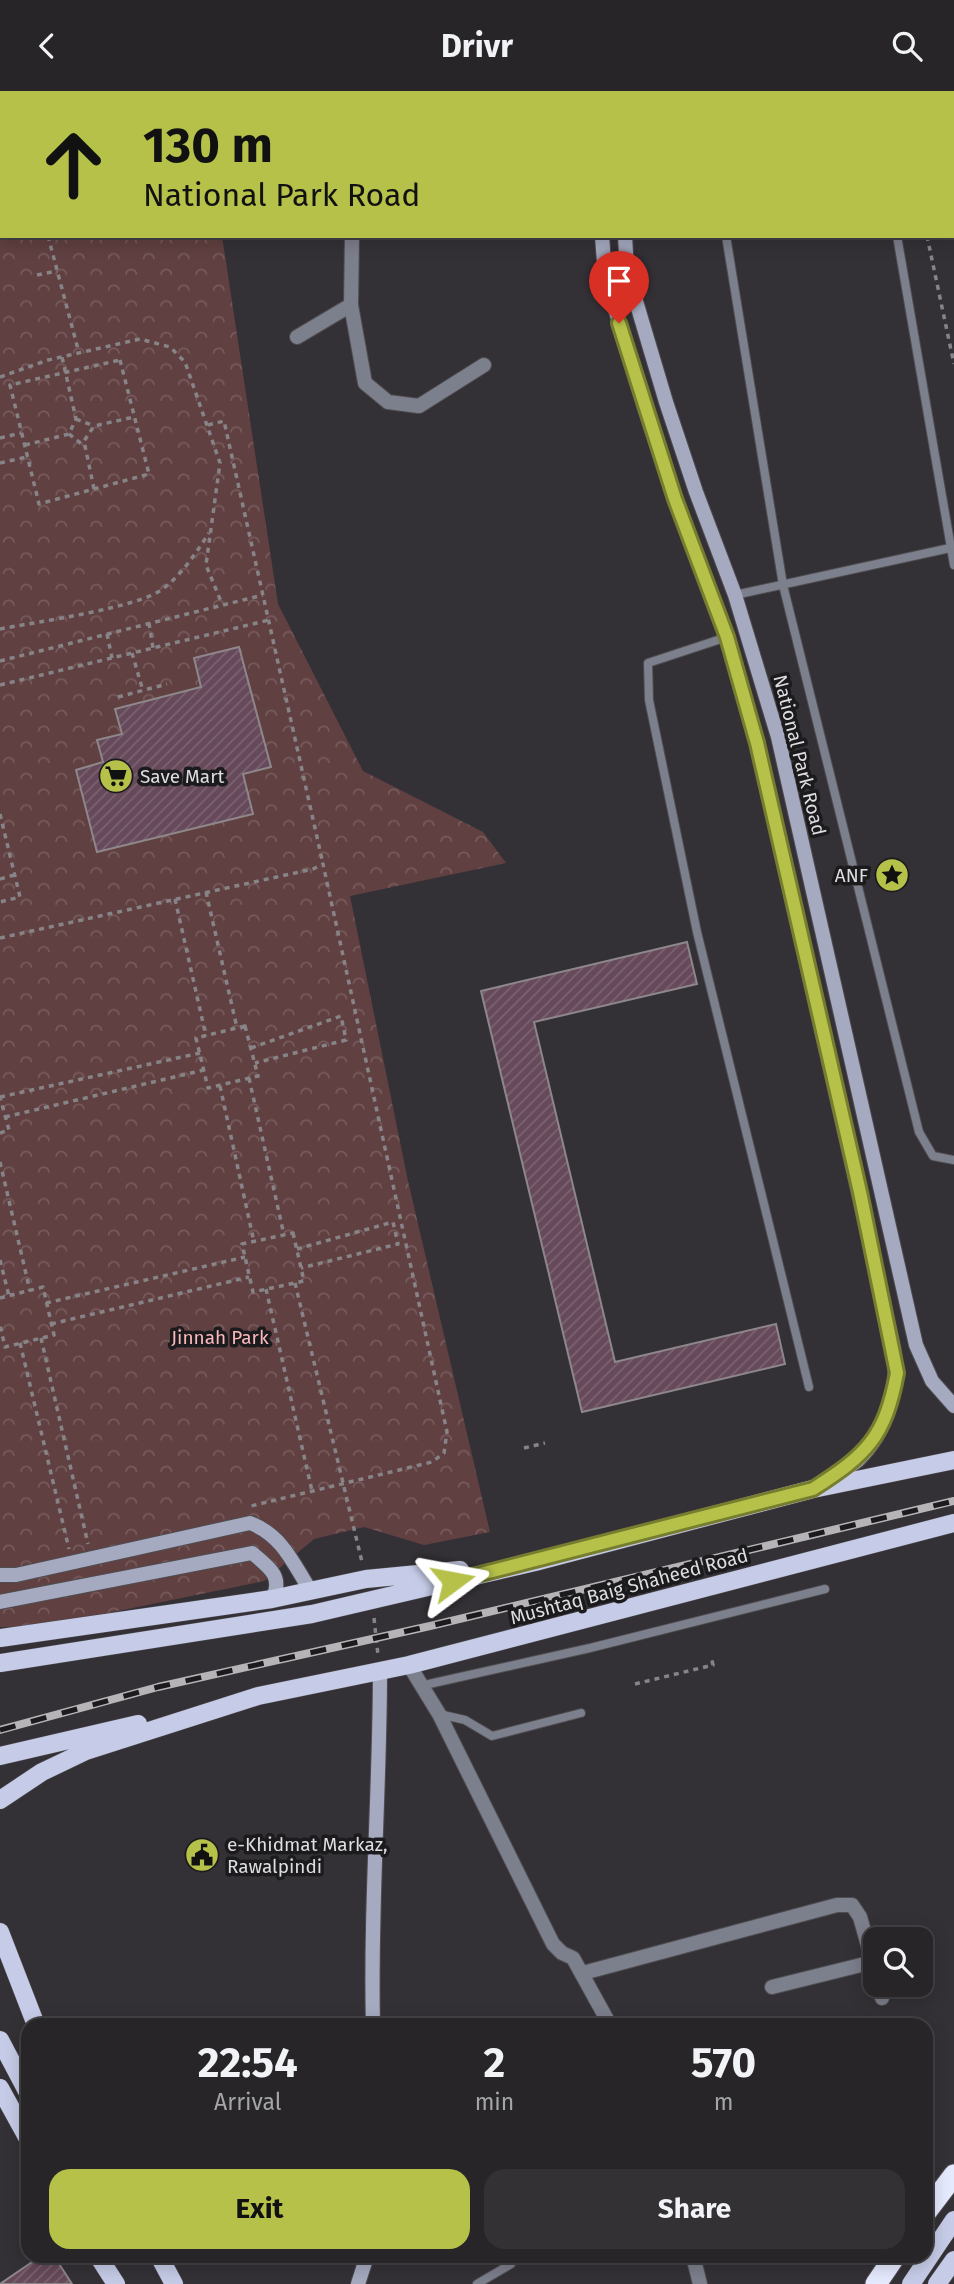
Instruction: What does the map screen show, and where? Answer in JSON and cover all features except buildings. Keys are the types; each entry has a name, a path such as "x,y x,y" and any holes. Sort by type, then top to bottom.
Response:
{"highway":[{"path":"933,2203 954,2175"},
{"path":"876,2284 890,2263"}],"main road":[{"path":"0,1663 312,1614 535,1563 813,1489 954,1460"},
{"name":"Mushtaq Baig Shaheed Road","path":"0,1800 42,1772 86,1751 258,1696 409,1665 954,1523"},
{"path":"0,1638 272,1599 366,1579 535,1563"},
{"path":"0,1756 258,1696"},
{"path":"0,1932 31,2018"},
{"path":"0,1964 30,2018"},
{"path":"0,2040 21,2080"},
{"path":"0,2088 21,2126"},
{"path":"933,2251 954,2220"},
{"path":"937,2284 954,2260"},
{"path":"102,2263 116,2284"},
{"path":"112,2263 122,2284"},
{"path":"163,2263 174,2284"},
{"path":"911,2284 925,2263"}],"street":[{"path":"352,238 351,305 365,383 388,403 419,406 484,365"},
{"name":"National Park Road","path":"602,238 605,275 645,409 675,499 727,637 757,743 860,1192 897,1373 892,1401 875,1439 857,1460 813,1489"},
{"name":"National Park Road","path":"625,238 627,271 666,403 735,595 778,737 916,1345 932,1381 954,1406"},
{"path":"296,337 351,305"},
{"path":"0,1575 16,1575 250,1523 272,1534 282,1544 310,1590"},
{"path":"0,1602 253,1553 271,1568 277,1578 278,1588 272,1599"},
{"path":"409,1665 439,1714 553,1944 562,1953 573,1958 606,2018"},
{"path":"373,2018 372,1901 380,1774 380,1671"},
{"path":"583,1973 837,1905 852,1905 863,1928"},
{"path":"772,1986 863,1968"},
{"path":"358,2284 365,2263"},
{"path":"695,2263 700,2284"}],"lane":[{"path":"726,238 783,585 919,1132 933,1156 954,1160"},
{"path":"897,238 954,565"},
{"path":"735,595 950,548"},
{"path":"727,637 648,663 649,700 697,932 808,1387"},
{"path":"420,1686 590,1648 825,1589"},
{"path":"439,1714 465,1720 492,1736 581,1713"},
{"path":"477,2284 510,2265"}],"path":[{"path":"48,238 79,353"},
{"path":"928,238 954,364"},
{"path":"37,275 57,271"},
{"path":"0,377 61,356 140,339 170,347 184,362 220,463 206,565 222,604"},
{"path":"61,356 76,419 69,434"},
{"path":"120,360 149,474 38,504 10,386 64,373 120,360"},
{"path":"76,419 94,426 134,417"},
{"path":"208,425 224,421 447,1432 444,1453 432,1462 246,1507"},
{"path":"94,426 84,441 94,489"},
{"path":"0,439 21,433"},
{"path":"24,445 69,434"},
{"path":"69,434 85,446"},
{"path":"0,463 27,457"},
{"path":"0,629 109,608 162,591 181,573 210,531"},
{"path":"0,661 263,595"},
{"path":"0,685 269,620"},
{"path":"149,623 153,648"},
{"path":"107,634 112,658"},
{"path":"132,653 143,691"},
{"path":"118,697 167,684"},
{"path":"0,814 20,897 0,902"},
{"path":"0,938 313,869 323,864"},
{"path":"0,879 15,875"},
{"path":"206,892 237,1028"},
{"path":"176,899 206,1036"},
{"path":"251,1048 341,1016 346,1040 255,1063"},
{"path":"245,1026 258,1076 208,1088 196,1038 206,1036 245,1026"},
{"path":"0,1133 9,1130 0,1096 200,1052"},
{"path":"5,1117 204,1070"},
{"path":"249,1078 284,1235"},
{"path":"219,1085 254,1242"},
{"path":"0,1162 30,1291"},
{"path":"297,1249 393,1222 398,1244 301,1268"},
{"path":"293,1233 304,1281 253,1292 242,1244 254,1242 293,1233"},
{"path":"46,1303 245,1257"},
{"path":"0,1260 9,1296"},
{"path":"51,1324 249,1277"},
{"path":"295,1283 366,1579"},
{"path":"0,1298 43,1287 54,1335 5,1346 0,1325"},
{"path":"266,1289 312,1491"},
{"path":"41,1338 89,1546 58,1554"},
{"path":"20,1343 69,1551"},
{"path":"524,1448 545,1443"},
{"path":"371,1599 380,1671"},
{"path":"635,1684 713,1665 710,1656"}],"green space":[{"name":"Jinnah Park","path":"0,238 222,238 278,604 363,771 483,832 506,863 350,896 408,1181 490,1532 424,1545 364,1527 314,1539 264,1581 35,1628 0,1627"}],"railway":[{"path":"0,1730 158,1687 430,1626 954,1501"}],"place":[{"name":"Save Mart","path":"116,776"},
{"name":"ANF","path":"892,875"},
{"name":"e-Khidmat Markaz, Rawalpindi","path":"202,1855"}],"route":[{"path":"453,1581 535,1563 813,1489 857,1460 875,1439 892,1401 897,1373 860,1192 757,743 727,637 675,499 619,323"}]}
